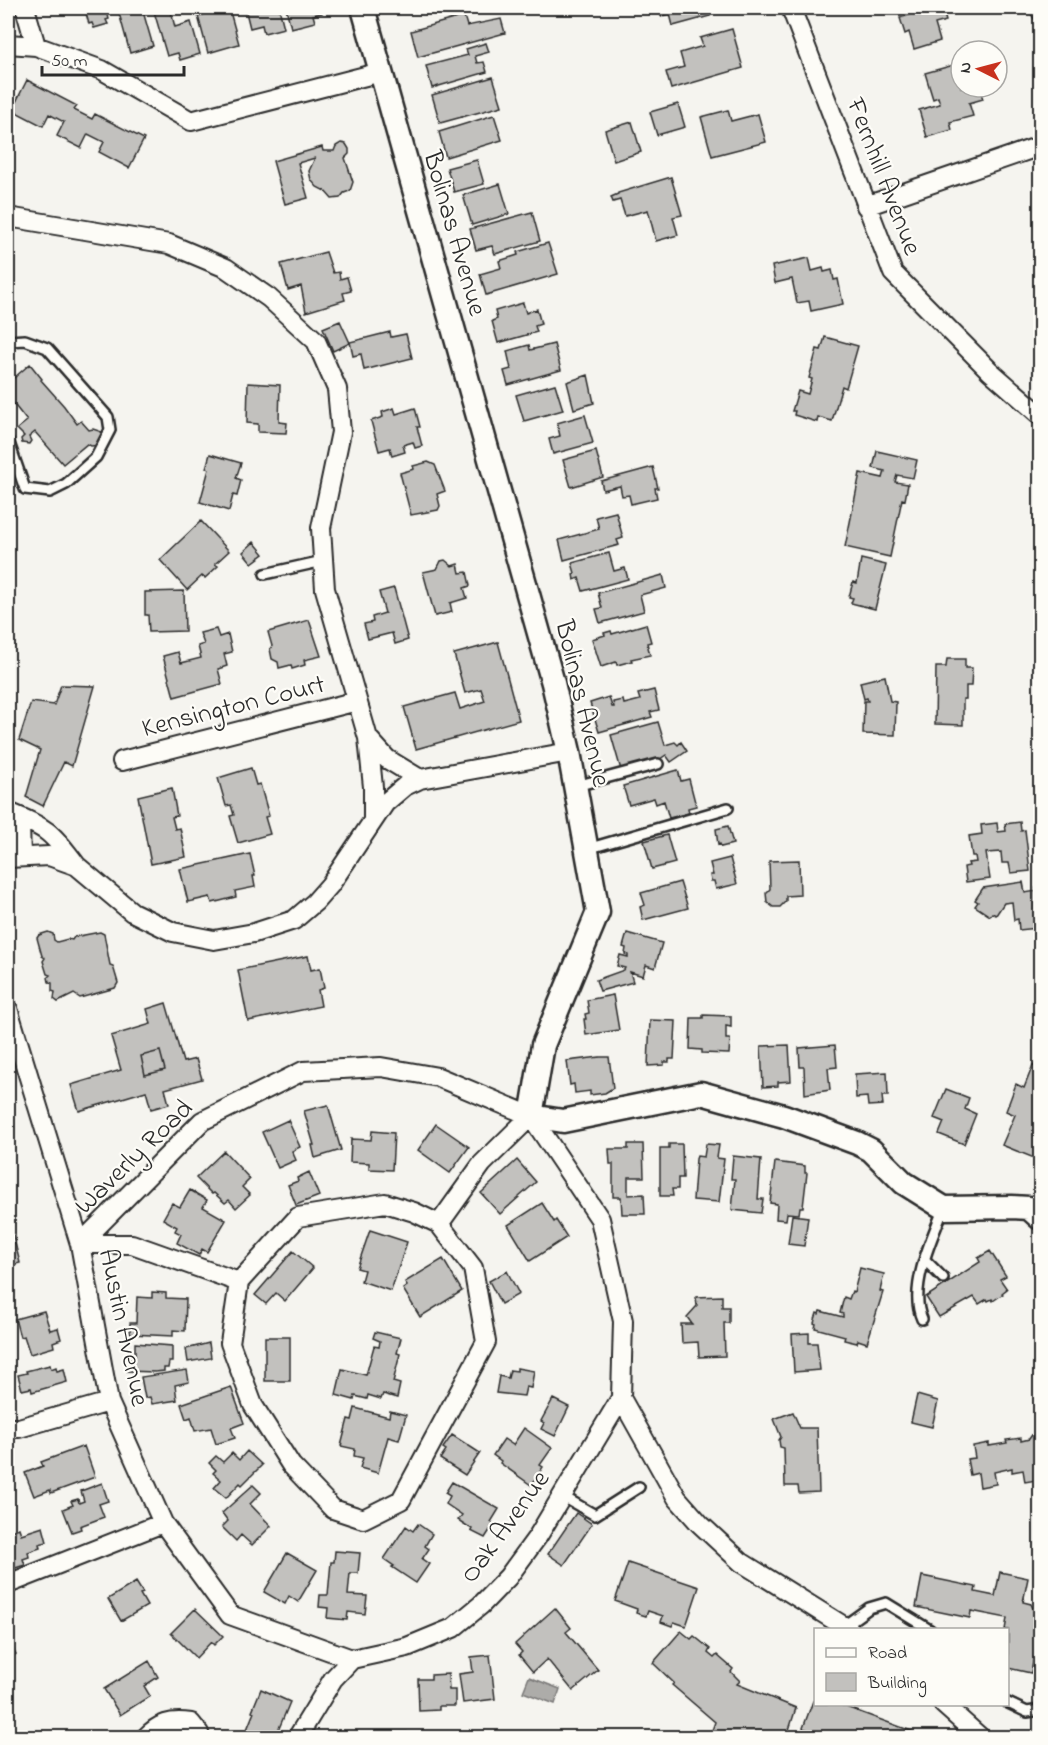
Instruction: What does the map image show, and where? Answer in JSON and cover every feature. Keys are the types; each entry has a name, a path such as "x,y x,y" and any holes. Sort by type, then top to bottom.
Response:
{"street":[{"path":"25,8 36,46"},
{"name":"Bolinas Avenue","path":"363,8 550,672 569,752 598,912 543,1045 531,1116"},
{"name":"Fernhill Avenue","path":"791,8 893,273 990,371 1041,415"},
{"path":"8,44 36,46 102,69 191,121 381,72"},
{"path":"866,206 1041,146"},
{"path":"8,217 169,244 226,268 269,298 316,341 337,389 341,432 321,528 325,589 368,738 373,787 373,818"},
{"name":"Kensington Court","path":"122,761 357,701"},
{"path":"368,738 387,759 420,779"},
{"path":"12,814 38,824 50,832 77,866 132,912 173,932 214,940 254,933 294,920 330,885 373,818 394,794 420,779 569,752"},
{"path":"12,814 20,825 14,857 49,856 77,866"},
{"name":"Austin Avenue","path":"8,1009 80,1245 109,1402 163,1523 231,1616 352,1659"},
{"name":"Waverly Road","path":"80,1245 202,1121 303,1071 381,1067 438,1077 531,1116"},
{"path":"531,1116 563,1121 701,1093 784,1116 864,1146 871,1150 904,1183 944,1208 1029,1208 1041,1218"},
{"path":"439,1224 482,1164 531,1116"},
{"path":"531,1116 600,1219 623,1321 621,1398 676,1498 741,1562 847,1628"},
{"path":"386,1203 414,1212 439,1224 473,1268 486,1342 401,1500 363,1519 333,1509 291,1465 253,1405 230,1343 240,1282 298,1217 386,1203"},
{"path":"80,1245 132,1244 240,1282"},
{"name":"Oak Avenue","path":"352,1659 407,1647 453,1628 481,1605 508,1577 538,1536 621,1398"},
{"path":"8,1428 19,1428 109,1402"},
{"path":"8,1584 163,1523"},
{"path":"297,1737 333,1679 352,1659"},
{"path":"945,1706 981,1737"},
{"path":"145,1737 164,1722 178,1721 191,1723 199,1732 200,1737"}],"lane":[{"path":"8,341 25,340 48,348 108,417 110,430 96,457 66,484 50,492 25,489 8,440"},
{"path":"266,574 323,561"},
{"path":"576,787 658,764"},
{"path":"587,849 728,808"},
{"path":"922,1319 919,1312 918,1287 928,1246 944,1208"},
{"path":"925,1260 943,1278"},
{"path":"562,1496 594,1515 639,1487"},
{"path":"847,1628 869,1608 886,1604 928,1628"},
{"path":"1009,1703 1027,1712 1041,1710"}],"shaded area":[{"path":"529,1677 560,1689 555,1704 523,1692"}],"building":[{"path":"106,8 108,24 94,28 92,23 89,24 85,10"},
{"path":"142,8 153,46 130,53 119,13 120,9"},
{"path":"153,8 170,8 175,27 191,22 200,54 180,60 178,53 167,56"},
{"path":"229,8 239,44 208,53 198,16"},
{"path":"245,8 279,8 284,28 264,33 262,25 250,28"},
{"path":"286,8 320,8 322,13 313,15 315,22 291,28"},
{"path":"659,8 708,8 710,16 673,26 670,14 661,16"},
{"path":"917,8 942,8 946,21 935,24 940,41 914,49 909,32 905,34 900,18 918,12"},
{"path":"1028,8 1040,8 1040,30"},
{"path":"464,16 467,26 501,19 505,33 418,57 411,31"},
{"path":"732,29 743,68 671,89 666,72 684,67 680,53 703,46 700,38"},
{"path":"486,43 489,52 475,56 477,63 484,62 487,72 432,88 426,66 468,55 466,49"},
{"path":"949,66 949,99 983,99 969,103 973,116 950,122 952,130 927,137 919,110 940,104 938,97 933,99 925,73"},
{"path":"493,77 502,106 440,123 432,95"},
{"path":"27,80 77,106 74,110 92,119 95,114 144,139 129,168 99,152 104,142 88,134 81,148 57,136 64,122 49,114 43,126 12,110"},
{"path":"678,104 685,127 657,135 650,112"},
{"path":"728,110 731,121 758,114 766,142 712,156 701,117"},
{"path":"494,115 502,140 446,157 439,132"},
{"path":"632,122 641,152 614,161 605,130"},
{"path":"341,143 346,144 349,149 349,154 345,158 353,182 350,191 344,193 340,198 332,199 325,191 317,187 311,180 309,171 315,158 298,163 308,198 285,204 273,161 322,147 323,151 334,151"},
{"path":"477,160 484,184 454,192 447,168"},
{"path":"671,177 682,215 673,217 678,235 656,241 648,210 625,216 620,200 613,202 611,197"},
{"path":"500,184 509,214 472,225 463,195"},
{"path":"532,212 540,241 495,254 492,246 476,250 470,229"},
{"path":"548,243 558,274 486,295 480,274 501,268 499,261 518,255 517,252"},
{"path":"326,252 333,273 339,272 340,279 347,277 351,291 343,293 345,300 306,312 301,286 288,290 281,264"},
{"path":"809,258 812,271 823,268 824,272 832,270 834,280 838,279 843,304 811,311 809,301 797,303 792,279 775,283 772,266"},
{"path":"523,303 526,313 537,309 541,324 535,326 537,332 498,343 492,321 497,319 495,311"},
{"path":"340,321 350,343 333,351 323,328"},
{"path":"390,332 391,337 406,334 412,358 364,370 361,354 353,356 350,342"},
{"path":"825,337 858,346 846,388 842,386 832,421 818,417 817,422 794,415 795,411 792,411 798,391 808,394 812,379 809,378 817,349 821,350"},
{"path":"554,344 561,370 508,385 504,371 511,369 507,351 529,345 530,350"},
{"path":"30,364 77,424 81,421 89,430 102,432 100,445 87,444 63,464 35,432 29,437 31,441 29,444 22,443 21,439 24,436 17,429 27,421 8,397 8,383"},
{"path":"588,375 594,403 574,409 567,382"},
{"path":"248,383 280,385 279,422 287,423 286,433 258,432 258,424 247,423"},
{"path":"555,384 563,410 524,421 516,395"},
{"path":"394,408 396,414 415,408 422,446 415,448 413,442 403,445 405,452 392,456 390,448 379,451 371,421 383,417 382,412"},
{"path":"585,415 593,443 553,454 549,439 560,436 557,423"},
{"path":"596,451 603,477 571,487 563,460"},
{"path":"877,451 917,460 913,478 897,475 895,482 908,484 905,500 902,499 890,557 845,547 860,473 883,478 885,471 873,468"},
{"path":"210,454 241,463 236,478 241,480 237,496 233,495 229,511 200,502 209,469 206,468"},
{"path":"428,462 435,465 445,491 437,494 440,506 438,510 411,515 400,473"},
{"path":"653,467 658,488 655,488 657,498 631,504 629,495 622,496 620,486 603,490 601,481"},
{"path":"616,512 623,538 617,540 619,545 564,560 559,540 599,529 596,517"},
{"path":"201,521 229,551 215,564 218,566 205,578 202,576 187,590 160,560"},
{"path":"254,542 264,554 252,563 243,552"},
{"path":"609,553 614,571 625,568 628,579 583,591 579,578 574,580 573,574 575,573 572,563"},
{"path":"861,559 886,565 875,609 851,603 853,598 849,597 853,582 857,583"},
{"path":"445,560 452,566 458,564 460,573 467,572 470,586 464,588 467,598 450,603 452,612 435,616 423,572 437,569 441,561"},
{"path":"663,575 666,588 640,595 644,611 600,623 596,609 602,608 598,593"},
{"path":"394,588 408,640 395,644 392,633 368,639 364,624 373,622 372,617 385,613 379,592"},
{"path":"184,591 185,631 149,632 148,615 145,615 145,592"},
{"path":"309,620 321,656 304,660 305,665 292,669 291,665 279,668 278,662 272,659 270,649 272,646 268,632"},
{"path":"646,624 651,642 647,643 650,655 617,665 616,662 601,667 592,639 611,631 612,634"},
{"path":"216,629 219,637 228,634 232,652 224,654 227,666 218,669 222,684 174,697 163,656 178,652 181,663 201,658 198,646 204,644 200,633"},
{"path":"498,642 519,720 416,749 404,707 455,693 460,709 485,701 481,689 465,693 454,654"},
{"path":"947,659 965,659 965,668 972,668 971,686 966,686 966,699 963,699 963,725 935,724 936,667 946,667"},
{"path":"885,676 890,701 896,702 895,735 863,734 864,701 868,701 867,698 864,699 860,682"},
{"path":"61,685 95,686 72,766 64,762 43,806 26,797 40,750 19,740 31,702 54,705"},
{"path":"654,690 659,710 650,712 652,717 599,732 590,703 609,697 614,707 613,702 623,700 624,704 640,700 638,694"},
{"path":"658,722 665,745 675,742 678,745 681,742 687,751 671,762 666,755 660,759 621,770 611,735"},
{"path":"251,768 256,785 260,784 269,816 265,817 270,834 238,843 230,816 234,815 231,805 226,806 218,778"},
{"path":"678,770 681,781 689,779 696,806 688,808 689,813 669,818 664,801 656,804 654,798 629,805 623,786"},
{"path":"172,788 177,816 172,817 175,829 180,828 186,857 151,864 138,796"},
{"path":"1020,822 1021,831 1025,830 1030,871 1011,873 1009,863 1002,863 1001,852 986,853 990,879 966,882 964,867 969,866 968,863 976,862 975,856 972,856 969,836 982,834 981,825 997,823 998,832 1006,831 1005,824"},
{"path":"728,826 733,844 721,847 720,844 718,845 716,829"},
{"path":"667,835 675,863 652,869 644,841"},
{"path":"250,854 255,887 235,891 236,897 212,903 210,897 188,902 180,869"},
{"path":"730,858 737,884 716,889 714,881 711,881 710,875 713,875 710,863"},
{"path":"799,860 800,895 786,896 786,901 780,907 773,907 767,902 766,893 770,889 769,861"},
{"path":"680,882 688,908 643,920 640,907 645,905 641,893"},
{"path":"1023,882 1025,893 1037,891 1036,888 1040,887 1040,937 1038,928 1019,930 1018,919 1014,920 1012,902 1004,903 996,915 992,913 990,916 975,906 978,902 975,900 983,888"},
{"path":"48,932 53,934 57,942 100,932 104,934 110,965 113,966 118,983 115,988 80,998 74,994 58,1002 54,999 55,992 52,991 52,983 49,982 50,975 47,974 43,961 45,958 42,956 37,938"},
{"path":"627,933 662,943 655,968 646,965 643,976 630,972 633,982 600,991 596,980 625,968 617,966 620,955 628,957 625,954 626,948 623,947"},
{"path":"308,956 311,970 320,968 324,988 318,990 321,1006 248,1021 238,970"},
{"path":"613,995 619,1030 586,1035 584,1019 586,1019 585,1014 589,1013 587,1000"},
{"path":"166,1003 183,1062 196,1059 202,1079 165,1089 169,1104 151,1109 146,1091 79,1111 71,1085 121,1070 111,1036 151,1024 147,1009","holes":["160,1051 165,1070 145,1075 141,1056"]},
{"path":"703,1015 731,1016 731,1027 726,1026 726,1039 730,1039 729,1054 702,1053 702,1050 690,1049 691,1018 703,1018"},
{"path":"650,1020 676,1021 674,1059 664,1062 664,1065 648,1066"},
{"path":"789,1045 791,1081 778,1082 778,1086 763,1087 761,1046"},
{"path":"835,1045 837,1067 828,1068 830,1090 805,1094 804,1067 800,1067 799,1048"},
{"path":"160,1051 165,1070 145,1075 141,1056"},
{"path":"609,1057 613,1088 605,1093 590,1095 590,1091 575,1093 574,1084 570,1085 567,1061"},
{"path":"1033,1065 1040,1068 1039,1160 1002,1145 1015,1115 1006,1111 1016,1084 1024,1088"},
{"path":"887,1072 888,1096 882,1096 883,1105 868,1106 867,1097 856,1098 855,1074"},
{"path":"946,1089 969,1098 965,1109 976,1114 964,1144 939,1134 944,1122 934,1118"},
{"path":"328,1105 341,1150 315,1158 312,1145 314,1145 304,1111"},
{"path":"288,1120 300,1147 292,1151 296,1160 278,1168 262,1132"},
{"path":"436,1124 469,1147 450,1173 418,1150"},
{"path":"372,1131 394,1133 392,1170 369,1169 369,1163 350,1162 351,1139 371,1140"},
{"path":"628,1144 643,1144 644,1177 628,1177 628,1195 644,1194 645,1214 622,1214 621,1197 613,1197 613,1164 610,1164 609,1149 628,1149"},
{"path":"669,1144 682,1144 683,1178 678,1178 678,1189 672,1189 673,1196 660,1196 660,1148 669,1148"},
{"path":"706,1144 719,1145 717,1158 724,1159 719,1202 693,1200 696,1159 697,1156 704,1157"},
{"path":"224,1151 250,1179 242,1187 250,1195 236,1208 229,1200 225,1203 214,1193 212,1194 196,1178"},
{"path":"733,1156 761,1159 758,1199 763,1199 761,1213 732,1210 735,1179 731,1179"},
{"path":"517,1160 536,1182 500,1214 481,1193"},
{"path":"775,1162 805,1166 805,1173 807,1173 803,1207 800,1207 799,1214 787,1213 786,1220 776,1219 777,1204 770,1203"},
{"path":"309,1172 319,1196 296,1205 288,1185 298,1181 297,1178"},
{"path":"190,1190 207,1200 203,1207 226,1220 207,1252 202,1249 199,1255 177,1243 181,1234 175,1231 177,1227 163,1219 172,1203 180,1207"},
{"path":"542,1203 567,1237 530,1261 508,1225"},
{"path":"792,1215 808,1217 804,1246 788,1244"},
{"path":"370,1230 407,1242 391,1291 361,1281 364,1270 357,1268"},
{"path":"13,1235 20,1263 8,1266 8,1236"},
{"path":"293,1251 313,1268 285,1301 276,1293 266,1304 255,1295"},
{"path":"990,1251 1006,1276 1000,1279 1007,1289 993,1301 987,1299 979,1304 974,1297 939,1317 926,1297 980,1262 978,1258"},
{"path":"443,1259 462,1291 420,1317 403,1289 407,1286 405,1282"},
{"path":"860,1268 884,1274 880,1291 883,1292 867,1343 858,1340 857,1343 844,1340 845,1336 815,1328 814,1323 820,1311 843,1317 840,1313 844,1297 849,1299 852,1291 854,1292"},
{"path":"507,1271 519,1294 501,1304 489,1281"},
{"path":"152,1292 166,1293 166,1298 186,1299 185,1331 173,1330 173,1336 130,1334 130,1323 136,1323 137,1297 152,1298"},
{"path":"722,1296 722,1307 729,1307 729,1323 724,1323 725,1356 699,1357 698,1342 682,1343 681,1324 692,1324 687,1317 697,1306 696,1297"},
{"path":"44,1311 50,1330 58,1328 61,1339 53,1342 54,1347 30,1354 24,1336 20,1337 15,1319"},
{"path":"375,1332 401,1338 397,1353 400,1354 393,1382 400,1384 397,1398 383,1394 381,1399 368,1395 367,1399 355,1396 354,1400 336,1395 342,1369 366,1375 374,1346 379,1347 380,1341 373,1338"},
{"path":"809,1333 809,1343 817,1343 820,1370 794,1372 792,1334"},
{"path":"265,1337 290,1337 290,1381 265,1381"},
{"path":"135,1343 172,1346 172,1362 169,1362 168,1368 164,1368 164,1371 127,1371 127,1359 135,1359"},
{"path":"209,1343 211,1358 188,1362 186,1349"},
{"path":"50,1365 51,1369 56,1367 57,1371 64,1369 67,1382 32,1392 31,1388 22,1390 18,1375"},
{"path":"517,1368 534,1371 531,1388 526,1387 524,1396 496,1393 499,1376 508,1378 510,1370 517,1371"},
{"path":"187,1370 189,1382 175,1385 177,1400 152,1404 150,1397 145,1398 141,1377"},
{"path":"231,1387 244,1423 231,1428 235,1438 216,1444 211,1428 195,1431 191,1417 186,1419 181,1404"},
{"path":"917,1395 938,1401 932,1427 911,1422"},
{"path":"553,1399 569,1407 555,1436 541,1429 544,1423 541,1421"},
{"path":"355,1408 389,1417 390,1411 406,1415 399,1440 388,1437 378,1473 360,1468 363,1458 354,1456 355,1449 341,1446 348,1419 352,1420"},
{"path":"793,1412 800,1428 817,1428 819,1492 799,1493 798,1486 785,1486 784,1448 780,1447 781,1437 774,1419"},
{"path":"524,1428 552,1448 540,1465 543,1467 531,1485 500,1463 501,1461 493,1455 504,1439 513,1445"},
{"path":"1034,1432 1040,1432 1040,1484 1036,1480 1025,1482 1023,1470 1012,1472 1012,1468 994,1472 996,1484 980,1487 978,1473 970,1475 967,1459 975,1458 973,1446 1007,1443 1006,1440 1021,1438 1021,1441 1029,1439"},
{"path":"452,1435 480,1453 465,1475 440,1459 446,1450 443,1448"},
{"path":"84,1446 95,1477 51,1493 50,1490 34,1496 25,1473 43,1466 41,1462"},
{"path":"247,1451 262,1465 226,1498 214,1488 221,1480 213,1473 216,1470 209,1463 216,1456 223,1462 232,1453 239,1460"},
{"path":"452,1482 499,1509 491,1522 494,1524 485,1538 471,1531 472,1529 458,1520 462,1515 446,1504 450,1496 445,1493"},
{"path":"102,1483 108,1501 99,1504 104,1517 80,1526 81,1529 72,1532 63,1509 73,1505 71,1501 78,1499 79,1503 84,1501 81,1491"},
{"path":"253,1485 261,1493 250,1504 271,1526 252,1545 241,1535 236,1541 222,1527 228,1521 222,1513"},
{"path":"576,1513 592,1524 564,1565 548,1554"},
{"path":"418,1524 432,1534 425,1546 429,1549 422,1559 429,1564 416,1583 384,1559 406,1526 413,1531"},
{"path":"43,1527 47,1542 39,1544 40,1548 28,1552 29,1557 23,1559 25,1565 9,1570 8,1547 11,1546 8,1532 19,1528 21,1534"},
{"path":"335,1551 360,1553 358,1573 350,1573 348,1595 367,1596 365,1614 348,1612 347,1620 327,1618 328,1608 319,1607 320,1595 328,1595 331,1562 334,1562"},
{"path":"287,1553 317,1570 298,1602 289,1596 285,1604 264,1592"},
{"path":"628,1563 699,1587 686,1626 674,1622 672,1626 661,1622 663,1616 648,1611 646,1616 636,1613 637,1609 615,1601"},
{"path":"1000,1572 1028,1578 1023,1602 1031,1604 1034,1610 1040,1611 1040,1626 1031,1673 1009,1668 1009,1628 1005,1628 1007,1618 971,1611 970,1618 916,1607 922,1576 976,1587 975,1592 995,1596"},
{"path":"136,1582 147,1606 121,1621 108,1599"},
{"path":"555,1608 571,1628 566,1632 598,1670 573,1691 547,1659 533,1672 519,1655 522,1652 515,1644"},
{"path":"195,1609 223,1636 214,1645 211,1642 196,1658 171,1633"},
{"path":"681,1631 691,1639 694,1636 710,1649 708,1653 714,1658 717,1655 733,1669 731,1672 740,1681 737,1684 796,1708 789,1730 808,1738 724,1738 711,1733 715,1722 672,1685 674,1683 653,1663"},
{"path":"8,1640 16,1654 8,1660"},
{"path":"490,1655 495,1699 463,1703 459,1674 473,1672 471,1657"},
{"path":"149,1661 158,1677 144,1686 150,1696 120,1715 104,1689"},
{"path":"448,1674 449,1690 455,1690 455,1706 439,1706 439,1710 419,1711 418,1679 431,1679 431,1675"},
{"path":"261,1689 290,1702 275,1738 258,1738 246,1732"},
{"path":"813,1701 814,1706 843,1706 914,1732 913,1735 921,1738 811,1738 813,1732 803,1728"},
{"path":"384,1732 407,1732 407,1738 371,1738 371,1733 384,1734"}]}
